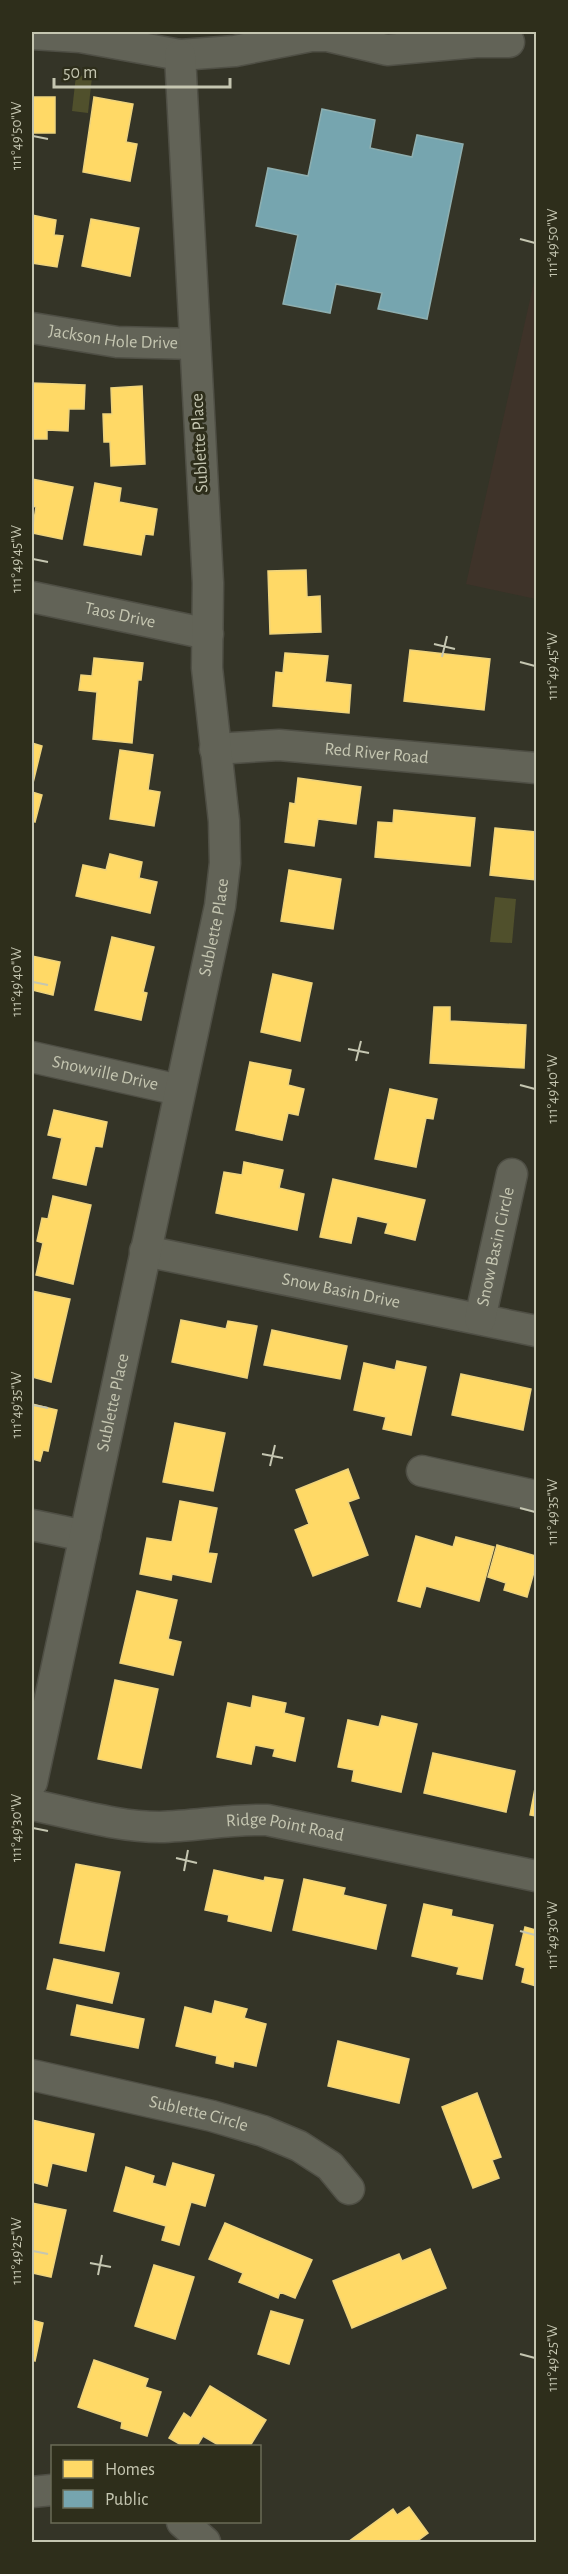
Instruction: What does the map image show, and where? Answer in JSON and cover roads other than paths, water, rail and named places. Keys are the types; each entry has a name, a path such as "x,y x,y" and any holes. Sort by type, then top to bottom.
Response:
{"street":[{"path":"32,34 80,37 180,55 234,51 311,36 327,36 387,50 476,42 509,42"},
{"name":"Sublette Place","path":"32,1782 220,906 225,863 224,821 207,668 208,583 180,55"},
{"name":"Jackson Hole Drive","path":"32,328 117,342 195,344"},
{"name":"Taos Drive","path":"32,597 208,634"},
{"name":"Red River Road","path":"216,749 279,745 537,768"},
{"name":"Snowville Drive","path":"32,1057 179,1090"},
{"name":"Snow Basin Circle","path":"480,1319 512,1174"},
{"name":"Snow Basin Drive","path":"145,1251 537,1331"},
{"path":"422,1471 537,1496"},
{"path":"32,1525 84,1536"},
{"name":"Ridge Point Road","path":"32,1805 127,1824 160,1827 235,1819 267,1820 537,1876"},
{"name":"Sublette Circle","path":"32,2074 212,2116 262,2131 299,2146 330,2166 349,2189"},
{"path":"32,2492 51,2490"},
{"path":"183,2523 205,2542"}]}
